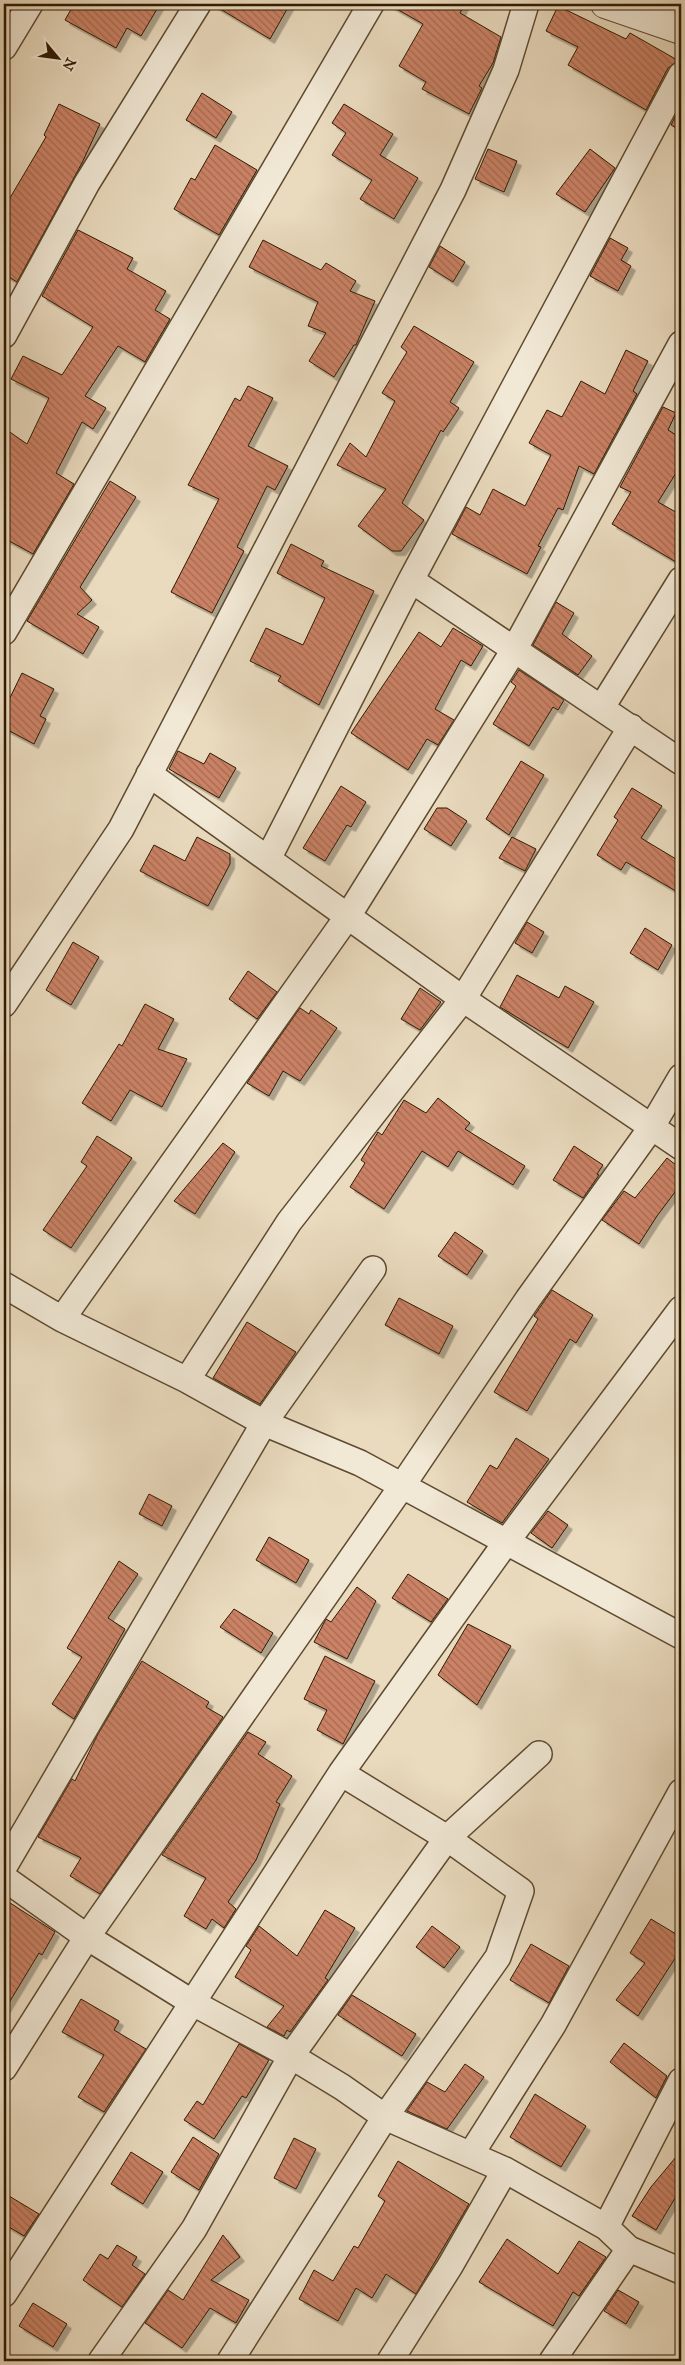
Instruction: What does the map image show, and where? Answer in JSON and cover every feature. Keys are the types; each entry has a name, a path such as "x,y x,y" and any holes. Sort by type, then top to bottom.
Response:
{"street":[{"path":"4,47 30,4"},
{"path":"4,335 86,183 198,4"},
{"path":"4,632 371,4"},
{"path":"4,1004 121,829 453,190 506,70 526,4"},
{"path":"605,4 660,13 681,30"},
{"path":"268,859 411,580 681,75"},
{"path":"62,1319 348,916 514,650 681,344"},
{"path":"411,580 681,762"},
{"path":"602,707 681,580"},
{"path":"187,1380 288,1222 463,999 631,727"},
{"path":"149,774 463,999 681,1147"},
{"path":"4,2068 87,1937 402,1486 528,1299 651,1128 681,1077"},
{"path":"4,1867 264,1422 373,1269"},
{"path":"4,1285 62,1319 187,1380 264,1422 360,1463 681,1636"},
{"path":"4,2294 341,1773 507,1541 681,1309"},
{"path":"101,2361 194,2229 291,2056 447,1838 539,1754"},
{"path":"230,2361 385,2117 498,1957 521,1891 447,1838 341,1773"},
{"path":"471,2154 553,2025 681,1792"},
{"path":"4,1878 87,1937 193,2003 291,2056 342,2087 385,2117 505,2170 606,2227 629,2249 681,2271"},
{"path":"606,2227 681,2081"},
{"path":"390,2361 450,2266 505,2170"},
{"path":"552,2361 629,2249"}],"building":[{"path":"74,4 160,4 141,36 127,28 116,48 65,20"},
{"path":"212,4 290,4 270,39"},
{"path":"388,4 465,4 460,13 501,37 493,63 479,86 482,88 469,114 422,89 426,82 399,66 423,24"},
{"path":"558,6 626,39 630,33 679,61 668,68 646,110 568,65 578,47 546,31"},
{"path":"202,93 232,112 216,138 186,120"},
{"path":"59,104 100,124 82,163 17,282 4,274 4,208 46,137 44,135"},
{"path":"344,104 393,134 380,155 418,178 394,219 360,199 372,180 332,155 346,133 332,123"},
{"path":"681,105 681,131 671,125"},
{"path":"215,145 257,170 219,235 174,209 191,178 195,180"},
{"path":"488,149 517,161 504,192 475,179"},
{"path":"590,149 615,168 585,212 556,194"},
{"path":"78,230 133,258 127,269 166,291 155,310 170,319 145,362 118,346 85,396 106,408 93,429 82,422 56,473 74,484 33,554 4,538 4,428 27,444 49,398 11,379 23,356 62,375 93,327 42,296"},
{"path":"610,238 628,248 621,260 631,266 618,291 590,276"},
{"path":"263,240 321,270 326,263 356,281 350,291 375,301 356,345 354,345 334,377 309,361 326,333 308,326 318,302 249,267"},
{"path":"440,246 465,262 453,282 429,267"},
{"path":"414,326 474,362 450,402 459,408 443,432 441,430 402,503 424,520 401,551 392,551 358,526 386,489 337,465 350,443 366,457 395,401 382,393 407,352 401,347"},
{"path":"626,350 648,361 633,391 637,394 594,474 579,466 563,510 558,508 538,546 541,547 527,574 452,534 466,507 480,515 493,489 525,506 551,455 529,443 547,410 562,417 581,381 605,394"},
{"path":"248,386 273,398 248,446 288,466 275,490 267,486 237,547 244,551 212,613 171,592 219,499 188,485 235,398 240,401"},
{"path":"663,407 676,413 668,430 681,438 681,465 658,502 681,515 681,565 612,524 631,492 620,487"},
{"path":"110,481 136,497 80,587 92,600 77,614 99,627 83,654 27,621"},
{"path":"291,544 324,561 321,566 374,591 319,705 278,681 281,676 250,661 266,628 303,645 325,598 277,573"},
{"path":"556,602 574,613 562,634 592,656 578,675 533,645"},
{"path":"453,628 483,646 471,666 461,660 435,709 454,720 438,745 427,739 408,770 351,733 419,632 441,647"},
{"path":"519,670 564,700 558,710 553,707 529,746 493,724 516,686 511,682"},
{"path":"22,673 54,689 40,716 46,719 34,744 4,728 4,710"},
{"path":"178,751 204,764 210,753 236,768 219,798 169,769"},
{"path":"521,761 544,775 509,835 486,819"},
{"path":"341,786 366,802 351,827 347,825 325,861 303,848"},
{"path":"632,788 662,806 641,838 681,862 681,894 626,862 621,870 597,855 618,820 614,817"},
{"path":"437,808 447,808 467,821 451,846 424,829"},
{"path":"197,837 230,854 230,864 208,906 140,871 154,845 185,861"},
{"path":"512,837 536,849 525,871 499,858"},
{"path":"527,922 544,932 532,953 515,943"},
{"path":"645,928 672,945 658,970 630,953"},
{"path":"73,942 99,957 71,1005 46,990"},
{"path":"248,971 277,992 257,1019 229,999"},
{"path":"517,975 559,998 565,986 594,1002 568,1048 500,1007"},
{"path":"420,988 441,1002 420,1030 401,1019"},
{"path":"145,1004 174,1019 158,1049 187,1059 162,1107 130,1090 111,1121 82,1103 119,1044 122,1046"},
{"path":"300,1008 309,1014 311,1010 337,1028 300,1081 283,1071 269,1096 247,1083"},
{"path":"438,1098 470,1123 465,1129 525,1166 513,1185 458,1151 448,1167 422,1151 384,1209 350,1187 365,1163 361,1160 378,1132 382,1135 404,1100 426,1113"},
{"path":"97,1136 132,1158 71,1248 43,1230 87,1166 81,1162"},
{"path":"223,1143 235,1152 195,1214 174,1201"},
{"path":"574,1146 603,1165 597,1174 599,1175 583,1198 553,1180"},
{"path":"667,1158 681,1169 681,1184 639,1244 602,1220 624,1191 635,1198"},
{"path":"455,1232 483,1251 467,1275 438,1256"},
{"path":"552,1290 593,1315 576,1343 570,1339 527,1411 494,1392 538,1319 534,1316"},
{"path":"399,1298 453,1326 439,1354 385,1325"},
{"path":"247,1322 296,1352 260,1404 213,1378"},
{"path":"516,1438 549,1459 502,1523 467,1502 490,1465 497,1469"},
{"path":"149,1494 172,1506 162,1526 139,1514"},
{"path":"548,1511 568,1525 552,1548 531,1533"},
{"path":"269,1537 309,1560 296,1583 256,1560"},
{"path":"119,1561 138,1574 108,1618 125,1629 74,1719 52,1704 82,1657 67,1648"},
{"path":"408,1574 448,1599 431,1622 392,1598"},
{"path":"357,1587 376,1601 347,1659 314,1642 326,1619 331,1622"},
{"path":"234,1609 273,1633 261,1653 220,1627"},
{"path":"468,1624 511,1646 477,1705 438,1675"},
{"path":"325,1656 375,1681 343,1744 317,1730 327,1710 304,1699"},
{"path":"142,1661 209,1702 206,1707 223,1717 100,1894 70,1876 81,1858 38,1837 72,1779 75,1781 98,1734"},
{"path":"248,1732 266,1742 258,1754 292,1776 276,1802 280,1804 256,1860 228,1902 236,1909 224,1928 212,1919 206,1929 184,1916 206,1878 162,1855"},
{"path":"4,1899 55,1932 42,1955 39,1953 4,2011"},
{"path":"325,1910 355,1928 325,1978 328,1980 290,2032 287,2030 284,2036 267,2027 284,2006 235,1977 251,1950 246,1946 259,1926 297,1956"},
{"path":"651,1919 681,1937 681,1949 638,2016 616,2000 645,1963 630,1953"},
{"path":"432,1926 460,1947 444,1968 416,1947"},
{"path":"531,1944 569,1966 549,2003 510,1980"},
{"path":"352,1995 416,2034 402,2056 338,2015"},
{"path":"81,1999 119,2021 114,2030 146,2049 104,2112 78,2097 104,2055 62,2032"},
{"path":"624,2043 667,2076 656,2098 610,2062"},
{"path":"239,2044 269,2060 246,2098 242,2096 214,2139 184,2120 197,2101 203,2105"},
{"path":"465,2064 484,2077 447,2129 407,2111 427,2082 445,2092"},
{"path":"535,2094 586,2126 561,2167 510,2137"},
{"path":"193,2137 219,2154 199,2190 171,2172"},
{"path":"294,2138 316,2149 296,2189 274,2178"},
{"path":"681,2151 681,2188 656,2230 632,2216 651,2187"},
{"path":"131,2152 163,2172 143,2204 111,2184"},
{"path":"398,2161 469,2204 416,2294 386,2274 372,2298 356,2288 338,2321 299,2299 314,2270 333,2281 354,2246 358,2248 385,2201 378,2196"},
{"path":"4,2193 39,2214 24,2236 4,2224"},
{"path":"223,2235 240,2257 211,2280 249,2300 236,2323 210,2308 182,2348 145,2323 168,2290 183,2300"},
{"path":"507,2239 558,2274 579,2241 606,2257 579,2296 573,2292 553,2326 479,2282"},
{"path":"117,2245 137,2257 132,2265 145,2274 122,2307 83,2280 100,2254 108,2259"},
{"path":"618,2290 639,2302 626,2324 604,2311"},
{"path":"33,2303 67,2324 53,2347 19,2326"}]}
